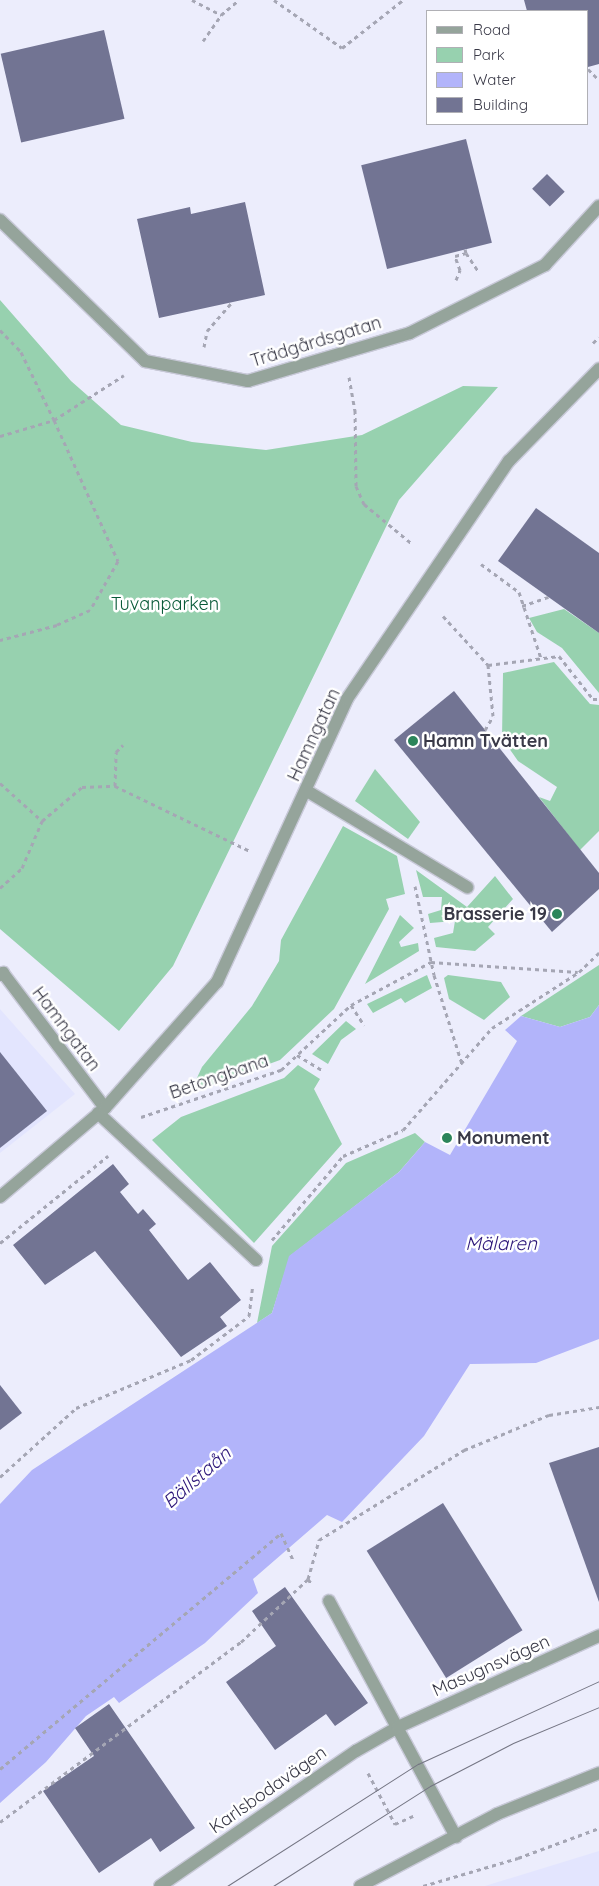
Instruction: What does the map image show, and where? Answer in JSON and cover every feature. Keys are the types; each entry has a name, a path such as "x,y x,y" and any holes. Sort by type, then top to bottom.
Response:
{"street":[{"name":"Trädgårdsgatan","path":"145,361 248,381 410,333 544,265 599,206"},
{"path":"0,220 145,361"},
{"name":"Hamngatan","path":"0,1197 98,1114 217,982 276,863 347,699 509,461 599,369"},
{"path":"307,791 467,887"},
{"name":"Hamngatan","path":"0,976 3,973 98,1114"},
{"path":"98,1114 256,1260"},
{"path":"329,1601 456,1837"},
{"name":"Masugnsvägen","path":"398,1727 599,1636"},
{"name":"Karlsbodavägen","path":"160,1886 356,1751 398,1727"},
{"path":"360,1886 497,1814 599,1773"}],"path":[{"path":"192,0 221,15"},
{"path":"203,41 221,15 239,0"},
{"path":"274,0 342,48 403,0"},
{"path":"589,70 599,80"},
{"path":"449,289 460,270 455,256 466,251 478,271"},
{"path":"202,358 207,331 232,302"},
{"path":"0,330 22,352 118,561 90,610 57,625 0,640"},
{"path":"344,352 355,410 356,486 364,504 411,543"},
{"path":"0,436 54,420 145,361"},
{"path":"481,564 519,592 522,606 542,658"},
{"path":"522,606 548,597"},
{"path":"443,616 488,665 493,716 485,730"},
{"path":"488,665 559,656 593,698 599,699"},
{"path":"115,786 116,752 123,745"},
{"path":"0,783 42,821"},
{"path":"0,888 22,868 42,821 82,787 115,786 276,863"},
{"path":"417,897 431,962 463,1064"},
{"path":"0,1477 76,1408 191,1360 249,1316 256,1260 344,1156 402,1130 463,1064 492,1028 579,972 599,953"},
{"path":"431,962 579,972"},
{"name":"Betongbana","path":"98,1114 143,1117 281,1070 351,1005 431,962"},
{"path":"351,1005 364,1025"},
{"path":"297,1056 324,1071"},
{"path":"0,1243 113,1152 120,1133"},
{"path":"0,1822 240,1642 308,1580 319,1540 464,1450 549,1415 599,1407"},
{"path":"0,1769 281,1533 293,1560"},
{"path":"308,1580 329,1601"},
{"path":"356,1751 395,1824 412,1813 448,1878"},
{"path":"423,1886 518,1858 599,1828"}],"shaded area":[{"path":"0,1009 75,1094 0,1153"},
{"path":"599,1851 599,1886 485,1886"}],"green space":[{"name":"Tuvanparken","path":"0,300 71,381 121,425 192,442 266,450 362,435 463,386 498,387 399,500 173,966 119,1031 0,929"},
{"path":"564,609 599,633 599,693 562,648 537,632 529,618"},
{"path":"554,662 590,704 599,705 599,831 580,850 539,797 550,801 557,787 518,761 502,738 503,673"},
{"path":"375,769 420,822 408,839 355,801"},
{"path":"343,826 397,856 405,894 386,899 389,909 334,1009 280,1060 190,1093 202,1067 252,1006 279,961 281,940"},
{"path":"416,870 467,907 495,876 513,899 488,927 495,934 475,951 436,947 434,938 453,933 455,921 430,923 428,914 441,910 442,897 423,897"},
{"path":"400,915 414,928 399,942 401,947 418,943 419,951 365,984"},
{"path":"599,965 599,1005 590,1017 560,1027 521,1016"},
{"path":"427,975 432,988 405,1003 401,998 373,1013 367,1004"},
{"path":"448,975 501,982 510,997 484,1020 449,999 444,978"},
{"path":"346,1021 356,1029 341,1040 328,1064 312,1054"},
{"path":"298,1065 320,1079 314,1089 342,1144 254,1243 152,1140 181,1117 284,1078"},
{"path":"415,1133 425,1142 399,1172 290,1256 272,1313 257,1323 272,1246 346,1163"}],"water":[{"path":"599,1005 599,1339 536,1363 470,1364 424,1436 342,1522 327,1515 253,1579 258,1593 205,1643 119,1703 114,1697 86,1716 46,1762 0,1803 0,1504 32,1470 272,1313 289,1256 399,1172 425,1142 450,1155 517,1041 505,1030 521,1016 560,1027 590,1017"}],"building":[{"path":"524,0 599,0 599,64 589,67 589,10 527,10"},
{"path":"104,30 124,119 21,143 1,54"},
{"path":"466,139 492,243 387,269 361,165"},
{"path":"547,174 565,192 550,207 532,189"},
{"path":"245,202 265,295 159,318 137,219 190,207 191,214"},
{"path":"536,508 599,553 599,633 498,561"},
{"path":"454,691 599,873 599,889 552,932 394,740"},
{"path":"0,1052 47,1111 0,1148"},
{"path":"113,1164 129,1184 120,1192 138,1214 143,1209 156,1224 149,1230 188,1280 210,1262 241,1300 220,1317 227,1326 181,1357 95,1251 45,1285 13,1245"},
{"path":"0,1385 22,1413 0,1430"},
{"path":"599,1447 599,1602 549,1463"},
{"path":"443,1503 522,1630 446,1678 367,1551"},
{"path":"285,1587 368,1703 335,1726 326,1714 275,1750 226,1682 276,1646 252,1611"},
{"path":"109,1704 195,1828 160,1852 151,1838 99,1873 43,1791 94,1756 75,1728"}],"tram line":[{"path":"227,1886 418,1764 599,1681"},
{"path":"273,1886 430,1786 513,1743 599,1707"}],"place":[{"name":"Hamn Tvätten","path":"413,741"},
{"name":"Brasserie 19","path":"557,914"},
{"name":"Monument","path":"447,1138"}],"water label":[{"name":"Mälaren","path":"501,1244"},
{"name":"Bällstaån","path":"197,1478"}]}
